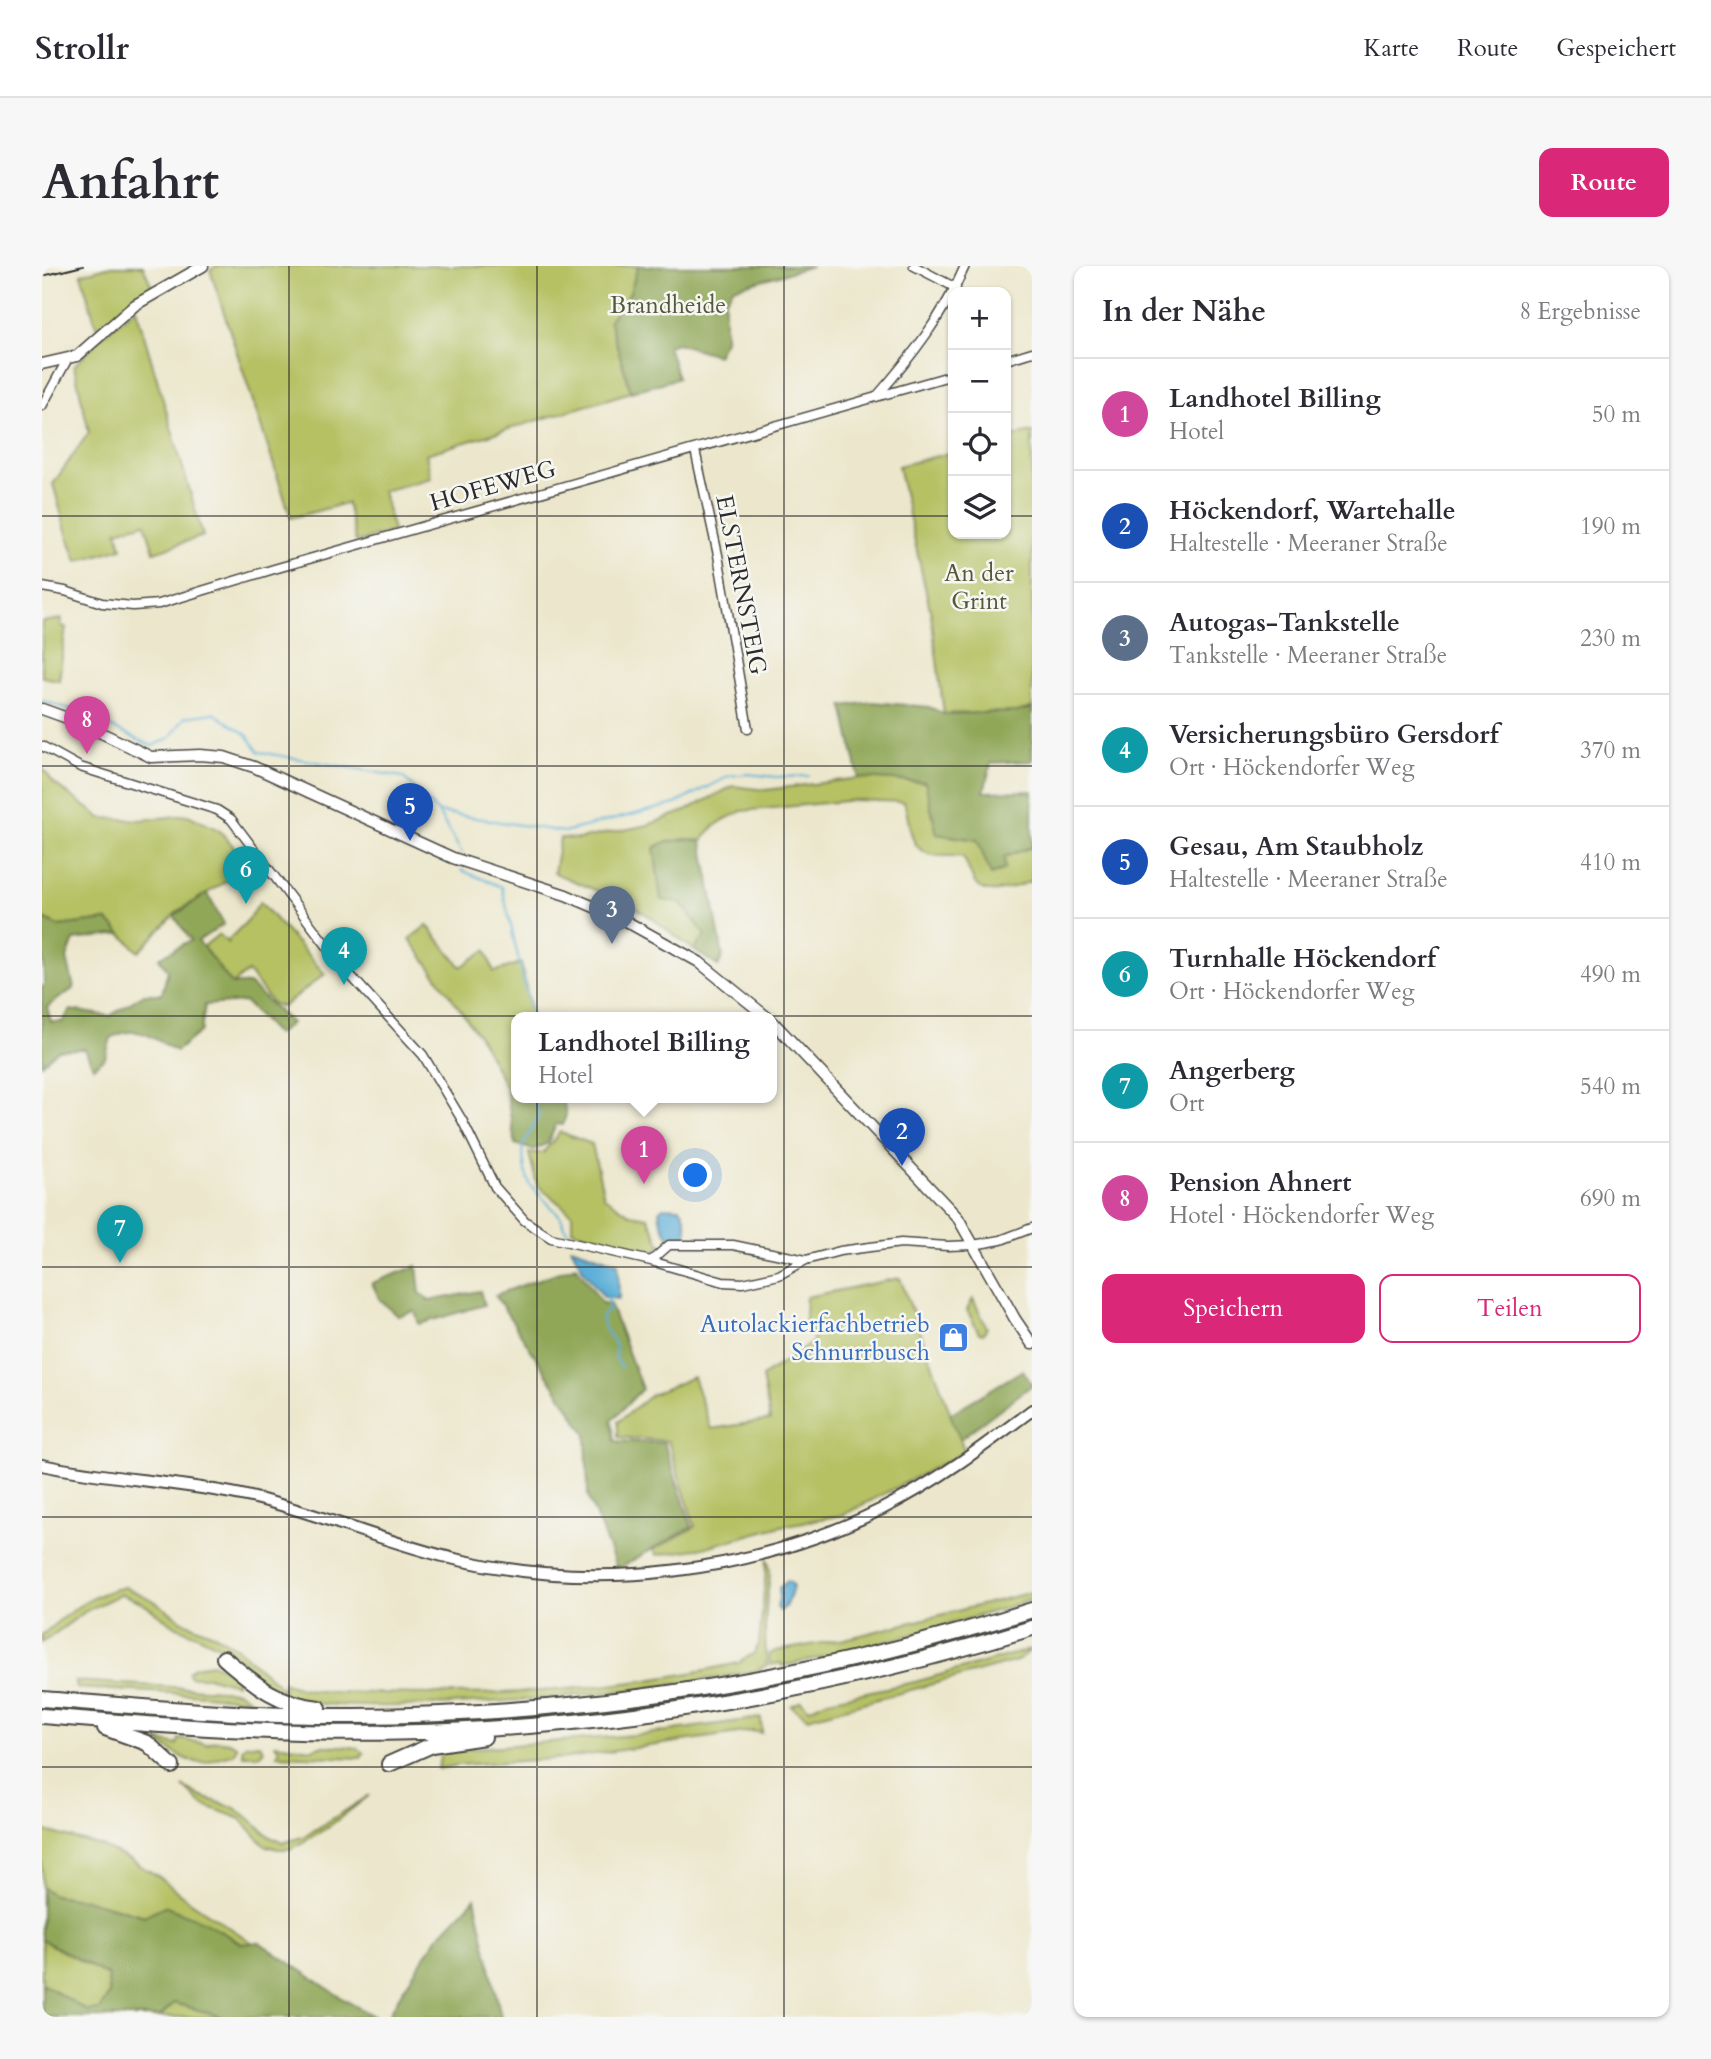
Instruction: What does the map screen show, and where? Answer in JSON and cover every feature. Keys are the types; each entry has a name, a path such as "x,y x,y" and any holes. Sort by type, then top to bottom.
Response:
{"highway":[{"path":"42,1699 277,1715 464,1714 565,1707 682,1693 779,1676 908,1647 1032,1611"},
{"path":"42,1716 291,1732 510,1728 622,1717 765,1696 911,1663 1032,1628"},
{"path":"224,1658 269,1694 303,1706 325,1708 354,1716"},
{"path":"67,1718 120,1731 147,1743 172,1766"},
{"path":"389,1764 432,1745 488,1737 510,1728"}],"main road":[{"path":"42,1465 250,1497 460,1561 534,1572 611,1575 674,1571 755,1555 836,1529 911,1493 970,1457 1032,1410"}],"street":[{"path":"42,364 76,356 135,305 203,266"},
{"path":"914,266 954,287"},
{"path":"956,287 965,266"},
{"path":"876,398 933,327 948,302"},
{"path":"1011,358 1032,352"},
{"path":"42,405 67,360"},
{"name":"HOFEWEG","path":"42,587 102,603 133,607 159,604 283,566 948,376"},
{"name":"ELSTERNSTEIG","path":"695,450 718,555 748,729"},
{"path":"42,709 81,723 151,757 224,757 254,767 453,858 596,908 653,935 699,962 761,1012"},
{"path":"42,746 80,767 217,810 231,819 342,966 423,1055 462,1120 495,1187 525,1221 551,1238 651,1261 723,1282 743,1283 779,1275 806,1260 840,1251 901,1242 948,1247 973,1245 1000,1240 1032,1228"},
{"path":"777,1026 958,1218 1032,1344"},
{"path":"651,1261 669,1245 733,1245 806,1260"}],"green space":[{"path":"111,266 143,266 153,289 98,332 81,274"},
{"path":"216,266 638,266 630,293 609,320 631,392 426,454 431,478 383,491 393,531 356,542 347,503 291,518 210,270"},
{"name":"Brandheide","path":"638,266 812,266 733,288 725,301 725,340 717,355 677,343 668,346 678,378 631,392 609,320 630,293"},
{"path":"136,308 203,536 154,552 145,523 117,531 122,548 77,561 53,484 89,432 74,366 100,338"},
{"name":"An der Grint","path":"1032,432 1032,708 1017,712 944,714 931,614 898,466 948,453 948,539 1011,539 1011,437"},
{"path":"62,619 61,626 66,627 59,680 42,677 42,622"},
{"path":"872,702 929,707 944,714 1017,712 1032,708 1032,761 991,763 984,792 1032,791 1032,847 1004,857 1005,869 991,875 977,840 937,834 925,782 859,778 843,706"},
{"path":"42,767 54,783 101,818 140,820 188,815 219,830 251,866 178,911 139,952 107,920 58,926 42,918"},
{"path":"859,778 926,781 937,834 978,840 1004,857 1032,847 1032,881 1002,890 986,891 975,883 963,857 934,855 919,848 914,842 904,802 856,800 742,811 714,827 702,841 686,839 680,902 706,935 694,950 629,904 554,873 560,838 579,839 648,825 685,811 733,786 766,790"},
{"path":"686,839 702,841 723,956 718,966 694,950 706,935 680,902 661,900 654,848 665,842"},
{"path":"207,893 224,924 198,941 232,984 249,984 291,1023 277,1035 245,1002 205,1005 201,1031 176,1051 145,1034 129,1032 111,1038 105,1058 93,1067 85,1049 58,1050 42,1064 42,918 58,926 107,920 121,934 74,940 67,958 74,988 47,1007 51,1022 62,1022 71,1010 110,1016 144,994 162,994 168,970 159,958 191,940 174,916"},
{"path":"260,902 325,974 282,1007 272,1003 248,972 232,984 203,947 219,934 228,943"},
{"path":"427,925 461,967 486,950 494,972 521,963 531,1012 511,1012 511,1087 506,1088 479,1036 410,939"},
{"path":"511,1087 511,1103 564,1103 566,1114 563,1125 556,1124 548,1143 533,1150 515,1144 506,1088"},
{"path":"560,1132 592,1144 604,1197 630,1214 648,1217 661,1245 654,1253 572,1230 572,1214 537,1185 529,1153 543,1153"},
{"path":"417,1266 420,1293 429,1301 480,1291 484,1305 419,1324 415,1311 398,1316 380,1300 372,1283"},
{"path":"576,1266 602,1303 610,1304 642,1389 612,1420 615,1441 664,1443 692,1527 617,1569 588,1496 586,1434 495,1295"},
{"path":"900,1278 965,1452 843,1515 781,1526 703,1548 657,1555 653,1550 695,1527 668,1441 618,1437 618,1422 651,1395 693,1377 711,1429 770,1420 762,1377 814,1341 805,1317 806,1297"},
{"path":"973,1299 987,1328 983,1334 979,1333 967,1310"},
{"path":"1023,1370 1032,1385 960,1439 950,1414"},
{"path":"767,1559 770,1573 765,1623 767,1665 755,1671 643,1688 492,1702 369,1706 284,1698 283,1682 332,1692 472,1694 561,1690 650,1680 738,1663 754,1653 759,1644"},
{"path":"125,1587 153,1600 184,1622 216,1635 237,1648 282,1688 280,1693 257,1676 235,1654 177,1627 139,1601 121,1594 86,1611 42,1643 42,1635 80,1605"},
{"path":"1032,1592 1032,1600 939,1627 782,1666 781,1663 770,1665 769,1654 776,1651 845,1639"},
{"path":"1032,1649 1017,1661 808,1718 791,1706 801,1701 809,1709 828,1700 915,1682"},
{"path":"212,1664 237,1677 236,1684 210,1677 190,1677 188,1672 194,1667"},
{"path":"75,1681 237,1691 251,1700 77,1688"},
{"path":"761,1718 762,1733 752,1731 567,1758 459,1765 438,1769 441,1751 646,1734"},
{"path":"179,1739 207,1744 222,1741 237,1747 233,1754 199,1762 180,1756 156,1740 177,1745"},
{"path":"259,1744 264,1750 259,1755 243,1755 245,1745"},
{"path":"275,1744 312,1749 320,1746 341,1746 357,1748 364,1753 361,1758 277,1755 279,1750"},
{"path":"183,1786 202,1797 233,1807 270,1837 283,1843 305,1836 370,1795 327,1828 291,1849 278,1849 264,1845 241,1819 201,1804"},
{"path":"42,1830 101,1846 130,1860 158,1876 188,1900 253,1943 242,1944 203,1921 145,1916 88,1900 53,1895 42,1887"},
{"path":"42,1887 53,1895 88,1900 144,1916 164,1906 203,1921 242,1944 259,1942 375,2017 223,2017 174,2003 160,2017 42,2017 42,1983 87,2011 100,2010 109,1994 108,1975 42,1940"},
{"path":"475,1898 501,2017 388,2017 437,1938"},
{"path":"42,1940 108,1976 109,1994 100,2010 87,2011 42,1983"},
{"path":"174,2003 223,2017 160,2017"}],"water":[{"path":"663,1207 680,1208 682,1211 687,1230 684,1243 674,1240 666,1232 659,1211"},
{"path":"571,1247 618,1263 619,1299 604,1297 585,1273"},
{"path":"788,1581 793,1585 792,1591 785,1607 780,1611 777,1607 779,1588"}],"waterway":[{"path":"42,701 71,709 152,746 169,739 185,717 214,713 247,735 259,752 403,777 438,812 564,832 675,804 729,776 809,776"},
{"path":"439,814 462,853"},
{"path":"461,870 502,887 531,1012"},
{"path":"535,1103 539,1115 522,1147 525,1171 530,1185 560,1216 569,1236"},
{"path":"607,1297 610,1308 602,1315 602,1320 604,1328 616,1345 615,1356 621,1367"}],"railway":[{"path":"42,276 83,266"}],"place":[{"name":"Pension Ahnert","path":"87,754"},
{"name":"Gesau, Am Staubholz","path":"410,841"},
{"name":"Turnhalle Höckendorf","path":"246,904"},
{"name":"Autogas-Tankstelle","path":"612,944"},
{"name":"Versicherungsbüro Gersdorf","path":"344,985"},
{"name":"Höckendorf, Wartehalle","path":"902,1166"},
{"name":"Landhotel Billing","path":"644,1184"},
{"name":"Angerberg","path":"120,1263"},
{"name":"Autolackierfachbetrieb Schnurrbusch","path":"953,1338"}]}
